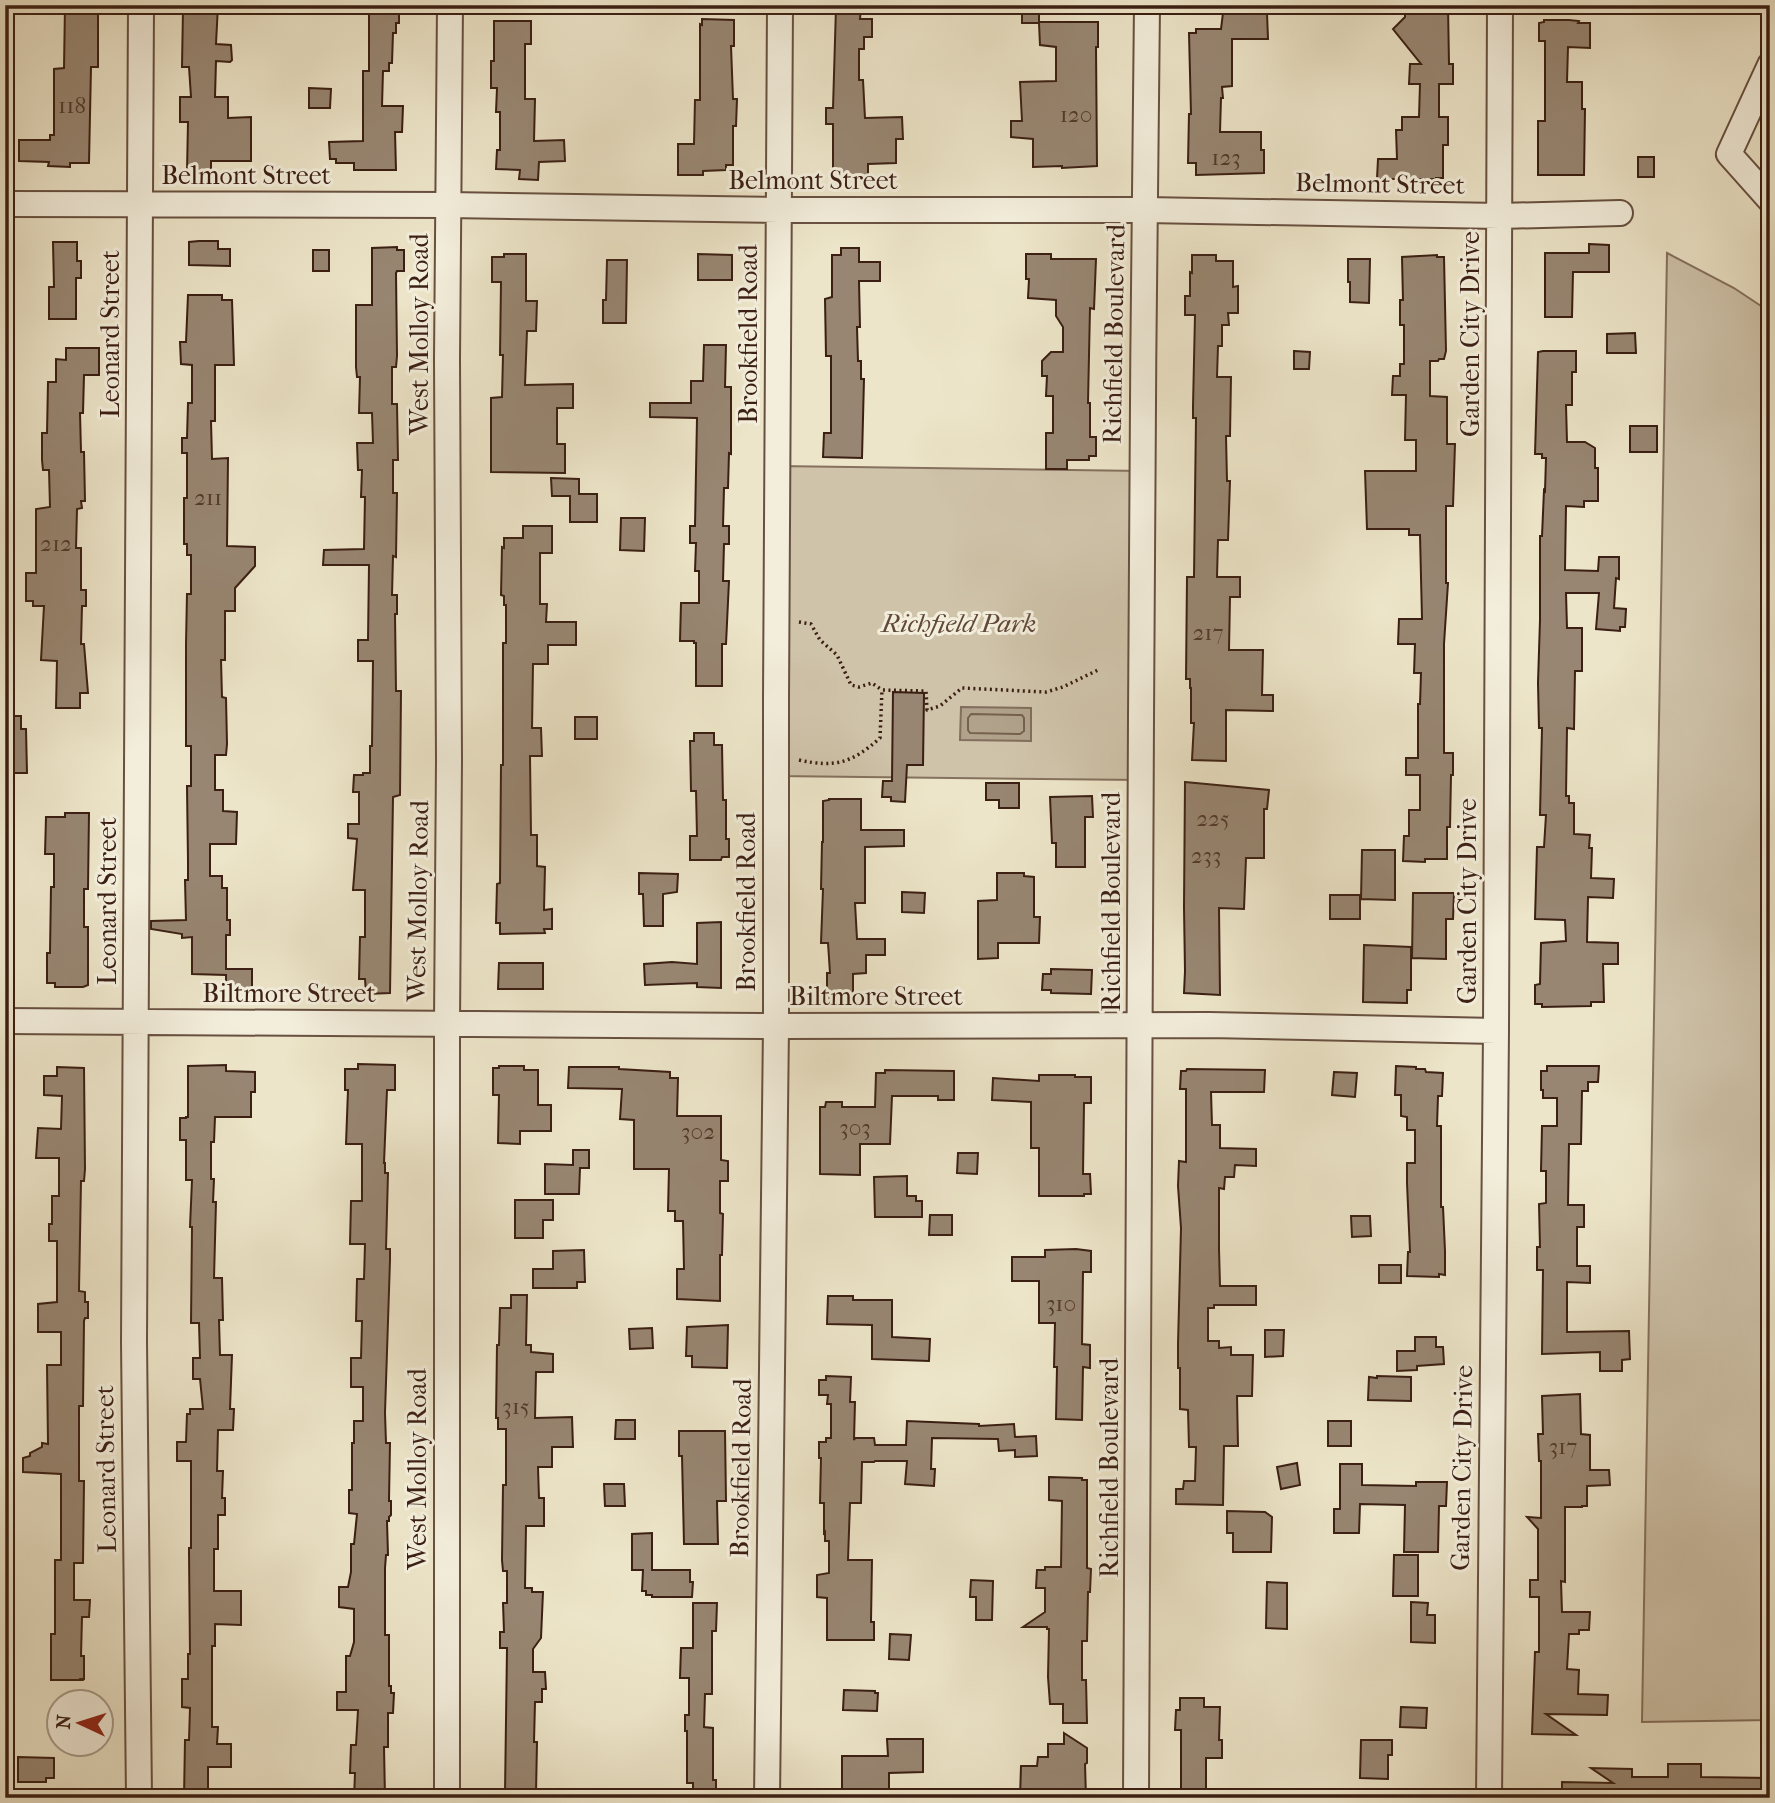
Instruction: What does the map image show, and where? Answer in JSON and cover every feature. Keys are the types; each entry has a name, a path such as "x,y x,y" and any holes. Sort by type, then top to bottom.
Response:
{"street":[{"name":"Leonard Street","path":"139,1798 134,1342 141,5"},
{"name":"West Molloy Road","path":"447,1798 447,359 450,5"},
{"name":"Brookfield Road","path":"767,1798 776,1026 780,5"},
{"name":"Richfield Boulevard","path":"1136,1798 1147,5"},
{"name":"Garden City Drive","path":"1489,1798 1496,1031 1500,5"},
{"path":"1768,74 1729,154 1770,200"},
{"name":"Belmont Street","path":"5,204 1145,210 1500,216 1620,213"},
{"name":"Biltmore Street","path":"5,1021 776,1026 1222,1025 1496,1031"}],"path":[{"path":"776,619 811,624 820,640 837,655 851,685 859,687 872,683 882,690 926,691 927,710 940,706 962,688 1046,692 1100,669"},
{"path":"776,759 799,760 820,765 858,756 880,738 882,690"}],"green space":[{"path":"1667,253 1734,288 1770,312 1770,1720 1642,1722"},
{"name":"Richfield Park","path":"777,466 1143,471 1141,780 776,776"}],"water":[{"path":"961,707 1031,708 1031,741 960,740"}],"building":[{"path":"65,5 98,5 98,67 91,67 89,163 70,163 70,167 48,166 49,162 19,161 19,140 50,140 50,135 54,135 54,69 64,68"},
{"path":"186,5 218,5 216,44 231,45 232,60 216,61 215,97 228,97 228,118 251,117 251,161 211,161 211,171 187,172 188,122 180,122 180,97 191,97 189,67 182,67 183,9 186,9"},
{"path":"369,5 399,5 399,23 396,23 396,33 393,33 392,63 389,63 389,71 383,71 382,106 403,106 402,132 395,132 396,170 354,170 354,163 336,163 336,159 330,159 329,142 363,141 363,71 369,71"},
{"path":"1424,5 1448,5 1449,64 1453,64 1453,84 1439,84 1439,117 1448,117 1448,145 1443,145 1443,178 1377,179 1378,159 1397,159 1396,130 1402,130 1402,117 1419,117 1420,84 1409,84 1410,64 1421,64 1393,29 1405,17 1405,13 1424,12"},
{"path":"836,7 861,8 860,19 872,19 872,37 864,37 864,49 859,49 859,80 863,80 865,118 902,117 903,139 896,139 896,163 868,164 868,176 833,176 833,124 826,124 826,108 833,108"},
{"path":"1022,7 1039,7 1039,22 1098,22 1097,166 1033,167 1033,139 1011,137 1011,121 1022,121 1020,82 1056,81 1056,47 1040,45 1039,23 1022,23"},
{"path":"1223,13 1267,13 1268,39 1232,39 1232,86 1222,87 1220,132 1261,132 1264,173 1196,175 1196,163 1188,163 1191,114 1189,33 1196,33 1196,29 1221,29"},
{"path":"702,19 734,20 734,46 731,46 733,99 737,99 736,126 733,126 733,165 726,165 726,170 703,171 703,175 678,175 678,144 694,144 695,100 700,100"},
{"path":"1544,20 1590,23 1590,48 1568,47 1567,82 1582,82 1582,109 1585,109 1584,175 1538,175 1538,121 1545,121 1545,41 1539,41 1539,23"},
{"path":"494,21 531,21 531,44 525,44 525,99 535,99 534,141 564,140 565,161 539,162 538,180 519,179 520,170 496,169 497,150 500,150 500,112 496,112 497,88 491,88"},
{"path":"309,88 331,89 330,108 309,108"},
{"path":"1638,157 1654,157 1654,177 1638,177"},
{"path":"218,241 218,249 230,249 230,266 189,265 189,242"},
{"path":"53,242 77,242 81,278 76,278 76,319 49,319 49,287 54,287"},
{"path":"1589,244 1609,245 1609,272 1573,272 1572,317 1545,317 1545,253 1589,253"},
{"path":"397,247 397,250 404,250 404,271 396,273 397,356 396,367 392,367 392,404 397,404 398,460 393,460 393,493 397,493 396,557 393,556 392,595 397,595 396,691 401,691 400,795 393,797 390,993 366,994 365,979 359,979 360,937 365,937 365,890 353,890 357,839 348,838 348,824 359,824 359,792 353,792 354,775 370,773 373,661 358,661 358,640 368,640 369,565 323,565 324,550 364,549 365,497 361,497 362,470 358,470 357,443 373,443 372,413 359,413 356,305 372,305 372,248"},
{"path":"841,248 859,248 859,262 880,262 880,281 859,281 858,361 861,361 861,379 864,379 862,458 823,457 824,433 831,433 831,356 826,356 825,299 832,297 832,255 841,255"},
{"path":"313,250 329,250 329,271 313,271"},
{"path":"504,254 526,254 526,301 537,301 536,331 527,331 525,385 573,384 573,408 557,408 557,444 565,444 565,473 491,472 491,398 502,397 503,355 500,355 501,282 492,282 492,257 504,257"},
{"path":"698,254 732,255 732,280 698,280"},
{"path":"1026,254 1051,254 1051,259 1096,259 1094,309 1090,308 1088,403 1090,437 1096,437 1096,456 1089,456 1089,460 1067,460 1067,469 1046,469 1046,433 1053,433 1053,396 1046,396 1047,376 1042,376 1042,361 1051,352 1063,352 1063,327 1056,316 1056,300 1028,298"},
{"path":"1192,255 1216,255 1216,261 1233,261 1233,287 1238,286 1238,313 1228,313 1229,325 1222,325 1222,346 1218,346 1217,377 1231,377 1230,436 1226,436 1227,481 1230,481 1228,540 1218,540 1217,577 1240,577 1240,597 1230,597 1229,650 1263,650 1262,695 1273,695 1273,711 1226,710 1226,761 1192,760 1194,723 1191,723 1190,679 1186,679 1187,577 1194,577 1195,315 1185,315 1185,296 1190,296"},
{"path":"1402,257 1444,257 1446,351 1444,359 1430,361 1430,396 1447,397 1447,444 1455,444 1453,506 1446,506 1448,583 1444,644 1444,753 1453,753 1453,775 1450,827 1447,827 1447,859 1425,859 1425,862 1403,861 1404,836 1409,836 1409,810 1420,810 1420,775 1406,775 1406,758 1418,758 1421,673 1414,673 1415,644 1398,644 1399,619 1422,619 1420,535 1409,535 1409,529 1367,529 1365,471 1416,471 1416,440 1405,440 1406,395 1392,395 1393,376 1400,376 1400,364 1404,364 1404,325 1400,325 1400,300 1403,300"},
{"path":"1348,259 1370,259 1369,303 1350,302"},
{"path":"607,260 627,260 626,323 603,323"},
{"path":"188,295 222,295 222,300 232,300 234,365 215,365 215,421 211,421 212,459 228,458 227,546 255,547 255,566 235,588 235,611 225,611 225,660 221,660 222,697 226,698 227,744 226,755 215,755 215,790 223,790 223,811 237,812 236,844 210,844 210,876 222,876 222,888 227,888 230,935 226,935 226,969 252,969 252,992 226,992 226,975 192,974 192,937 182,938 182,934 151,929 151,921 186,920 187,786 191,786 191,746 186,746 186,644 187,594 191,594 191,555 187,555 187,544 184,544 187,453 182,453 182,438 187,438 188,403 192,403 192,365 181,364 180,342 186,342"},
{"path":"1635,333 1636,353 1607,353 1607,334"},
{"path":"704,345 726,345 725,387 731,387 731,454 729,453 728,488 724,488 723,526 729,526 729,544 724,544 723,581 729,581 726,644 722,644 722,686 696,686 696,643 680,641 681,603 699,603 699,571 695,571 696,543 690,543 690,526 695,526 697,418 650,417 650,403 691,403 691,381 703,381"},
{"path":"66,348 99,348 99,375 84,375 83,413 80,413 85,501 81,501 82,508 77,509 76,548 81,548 81,590 86,590 86,606 82,606 81,644 84,644 88,693 80,693 80,708 56,708 57,661 41,660 44,606 33,606 33,601 26,601 26,573 36,573 36,509 50,507 49,470 43,470 42,460 42,433 47,433 48,382 56,382 56,359 66,360"},
{"path":"1294,351 1310,352 1309,369 1294,369"},
{"path":"1576,351 1576,372 1572,372 1572,405 1566,405 1567,442 1585,442 1595,448 1595,468 1598,468 1598,501 1584,501 1584,507 1566,506 1565,570 1598,571 1599,557 1619,557 1619,579 1616,578 1614,608 1626,609 1625,627 1620,627 1620,631 1596,629 1599,593 1566,593 1567,628 1582,628 1582,671 1575,671 1574,729 1567,728 1566,796 1569,796 1569,803 1574,803 1574,834 1590,835 1591,878 1614,879 1613,898 1588,897 1587,942 1618,943 1618,964 1603,964 1604,1002 1591,1002 1591,1006 1542,1007 1542,1004 1535,1004 1535,985 1540,984 1541,943 1566,941 1565,920 1535,919 1537,847 1544,847 1546,815 1540,815 1542,728 1539,728 1538,683 1540,536 1546,458 1542,458 1542,454 1535,454 1538,352"},
{"path":"1630,426 1657,426 1657,452 1630,452"},
{"path":"551,478 579,479 579,494 597,494 597,522 570,522 570,496 552,496"},
{"path":"621,518 645,518 644,551 620,550"},
{"path":"523,526 552,526 552,553 540,553 540,604 547,604 546,622 576,622 576,645 548,645 548,664 533,664 532,728 541,728 542,756 530,756 531,835 537,835 537,866 545,867 544,910 552,909 552,929 544,929 545,933 500,934 500,923 496,923 497,884 500,883 503,765 503,643 506,643 506,605 504,596 501,595 502,547 504,548 504,538 523,538"},
{"path":"893,692 924,693 923,765 907,765 905,802 882,797 883,781 892,781"},
{"path":"5,716 21,716 21,729 26,729 27,773 5,773"},
{"path":"575,717 597,717 597,739 575,739"},
{"path":"694,733 714,733 714,745 722,745 723,800 726,800 729,857 722,857 721,860 690,860 690,836 697,836 696,791 691,791 690,741 694,741"},
{"path":"1185,782 1269,790 1267,809 1264,809 1264,858 1246,858 1244,909 1219,908 1220,995 1184,993"},
{"path":"986,783 1019,783 1019,808 999,808 999,800 986,800"},
{"path":"1092,796 1093,817 1085,817 1085,867 1056,867 1050,797"},
{"path":"861,799 861,830 904,830 904,846 865,847 865,903 855,903 857,939 885,939 885,955 866,955 866,973 853,974 853,1000 827,1000 827,973 830,973 828,943 821,943 821,889 823,801"},
{"path":"65,813 89,813 88,889 84,889 84,927 88,927 88,985 83,987 55,987 55,983 47,983 54,854 45,854 46,817 65,817"},
{"path":"1362,850 1395,850 1395,900 1361,899"},
{"path":"639,873 678,874 677,892 663,894 663,926 644,926"},
{"path":"997,873 1024,873 1024,876 1034,877 1034,917 1040,917 1039,943 998,943 998,958 978,959 978,901 997,900"},
{"path":"902,892 925,893 924,913 902,912"},
{"path":"1413,893 1454,893 1453,919 1446,919 1446,959 1412,958"},
{"path":"1330,895 1360,895 1360,919 1330,919"},
{"path":"721,922 721,988 697,987 697,983 645,985 644,964 697,964 697,923"},
{"path":"1364,945 1411,947 1411,990 1407,990 1407,1003 1363,1002"},
{"path":"499,963 543,963 543,989 498,989"},
{"path":"1051,969 1092,970 1091,994 1051,993 1051,990 1042,990 1043,974 1051,974"},
{"path":"358,1064 395,1065 395,1090 387,1090 384,1163 385,1173 388,1173 386,1249 390,1249 385,1413 386,1443 390,1443 391,1501 391,1515 387,1521 385,1635 389,1635 389,1686 391,1693 394,1693 393,1713 388,1713 388,1747 384,1747 385,1798 354,1798 355,1773 350,1773 351,1745 356,1745 358,1710 337,1710 337,1692 346,1692 346,1656 350,1656 354,1642 354,1609 339,1607 339,1587 348,1587 351,1572 351,1544 354,1544 357,1514 349,1513 352,1443 354,1421 363,1421 363,1387 351,1387 351,1358 361,1358 362,1321 356,1321 357,1279 364,1279 365,1244 350,1244 351,1201 362,1201 362,1144 346,1144 348,1090 345,1090 345,1069 358,1069"},
{"path":"226,1065 226,1071 255,1072 255,1092 251,1092 251,1117 215,1117 214,1142 211,1142 211,1179 214,1179 213,1202 216,1202 214,1278 222,1278 220,1355 232,1355 230,1409 234,1409 233,1430 218,1430 217,1471 223,1471 222,1498 225,1498 225,1515 218,1515 218,1549 214,1549 214,1591 241,1591 241,1625 215,1624 215,1646 212,1646 212,1727 218,1727 217,1744 231,1744 231,1767 208,1767 208,1798 184,1798 185,1740 189,1740 190,1708 182,1707 182,1679 188,1679 190,1654 191,1461 177,1461 177,1442 186,1442 187,1414 190,1414 190,1409 203,1409 200,1379 193,1379 193,1358 200,1358 199,1323 191,1323 192,1180 186,1180 186,1140 180,1140 180,1118 188,1117 188,1066"},
{"path":"524,1066 524,1070 538,1070 538,1105 551,1105 551,1131 520,1131 520,1144 498,1143 499,1095 493,1095 493,1068"},
{"path":"1396,1066 1443,1073 1442,1096 1438,1096 1437,1126 1441,1126 1441,1207 1445,1275 1439,1274 1439,1277 1407,1276 1410,1252 1407,1163 1415,1163 1415,1130 1407,1130 1407,1117 1401,1116 1401,1095 1395,1095"},
{"path":"1547,1066 1599,1066 1598,1082 1588,1082 1588,1091 1582,1091 1581,1144 1569,1144 1568,1205 1584,1205 1584,1227 1577,1227 1577,1266 1590,1266 1590,1283 1567,1282 1567,1332 1629,1331 1630,1359 1622,1360 1622,1371 1600,1371 1600,1352 1542,1354 1543,1270 1537,1270 1537,1247 1540,1247 1539,1204 1546,1203 1546,1171 1541,1171 1542,1126 1557,1126 1557,1098 1543,1098 1541,1090 1541,1071 1547,1071"},
{"path":"57,1067 84,1068 85,1169 84,1181 81,1181 79,1291 85,1292 88,1318 84,1321 83,1406 79,1406 79,1481 84,1481 83,1563 74,1563 74,1600 90,1600 89,1617 82,1617 82,1680 51,1680 51,1634 55,1634 55,1560 61,1560 61,1474 23,1472 23,1458 42,1447 42,1443 48,1444 47,1365 61,1365 61,1332 38,1332 38,1304 57,1302 57,1241 49,1241 49,1224 52,1224 52,1196 59,1196 59,1158 36,1158 38,1128 61,1129 62,1096 44,1095 44,1076 57,1076"},
{"path":"569,1067 619,1067 670,1072 670,1078 678,1078 677,1116 721,1116 721,1160 728,1161 728,1181 720,1181 720,1213 723,1214 720,1301 677,1299 677,1269 684,1269 683,1221 675,1221 675,1211 668,1211 669,1169 634,1169 634,1120 620,1119 622,1089 568,1088"},
{"path":"885,1070 954,1071 954,1100 938,1100 938,1096 892,1096 890,1144 860,1144 860,1175 820,1174 820,1107 825,1107 826,1102 842,1102 842,1107 875,1107 876,1073 885,1073"},
{"path":"1265,1070 1264,1092 1211,1092 1212,1125 1220,1125 1220,1148 1256,1149 1256,1166 1235,1165 1234,1177 1225,1177 1224,1189 1219,1188 1220,1286 1256,1286 1256,1305 1214,1305 1214,1308 1208,1308 1208,1341 1219,1341 1219,1348 1231,1347 1231,1355 1253,1355 1252,1396 1237,1396 1238,1446 1224,1446 1223,1505 1176,1504 1176,1489 1183,1489 1184,1481 1195,1481 1196,1447 1189,1447 1188,1410 1180,1409 1178,1368 1181,1228 1179,1161 1186,1162 1186,1089 1180,1089 1181,1071"},
{"path":"1334,1072 1357,1073 1355,1097 1332,1095"},
{"path":"1039,1075 1091,1077 1091,1103 1084,1103 1083,1174 1090,1174 1091,1194 1039,1196 1039,1148 1031,1148 1031,1102 992,1100 993,1078 1039,1081"},
{"path":"573,1150 589,1150 589,1168 580,1168 579,1194 545,1194 545,1164 573,1165"},
{"path":"958,1153 978,1153 977,1174 957,1173"},
{"path":"907,1176 907,1196 916,1196 916,1201 922,1201 922,1217 875,1217 874,1177"},
{"path":"515,1200 553,1200 553,1220 543,1220 543,1238 515,1238"},
{"path":"930,1215 952,1215 952,1235 929,1235"},
{"path":"1351,1216 1370,1216 1371,1236 1352,1237"},
{"path":"584,1250 585,1282 577,1282 577,1288 533,1288 533,1269 553,1269 553,1251"},
{"path":"1045,1250 1091,1251 1091,1272 1083,1272 1082,1344 1090,1345 1090,1368 1083,1367 1082,1420 1056,1419 1055,1323 1039,1323 1039,1281 1012,1281 1012,1257 1045,1257"},
{"path":"1379,1265 1401,1265 1401,1283 1379,1283"},
{"path":"511,1295 527,1295 526,1345 531,1345 531,1352 553,1354 553,1372 536,1372 535,1418 572,1417 573,1447 552,1447 552,1467 538,1467 539,1498 544,1498 544,1526 526,1526 525,1588 532,1588 532,1592 543,1592 541,1638 533,1649 533,1672 545,1672 546,1689 542,1689 542,1702 535,1702 536,1793 531,1793 531,1798 508,1798 508,1793 505,1793 507,1648 500,1648 500,1632 504,1632 503,1603 507,1603 507,1571 503,1571 502,1560 506,1429 498,1429 496,1418 500,1308 511,1308"},
{"path":"828,1296 853,1296 853,1300 892,1300 892,1337 930,1339 929,1361 872,1359 872,1325 827,1324"},
{"path":"728,1325 727,1368 692,1367 692,1356 686,1356 687,1327"},
{"path":"652,1328 653,1348 630,1349 629,1329"},
{"path":"1265,1330 1284,1330 1283,1356 1265,1357"},
{"path":"1415,1337 1436,1337 1436,1347 1443,1347 1444,1364 1397,1371 1397,1351 1415,1351"},
{"path":"826,1376 851,1377 850,1402 855,1402 854,1440 874,1438 875,1445 906,1445 907,1421 979,1426 1014,1424 1015,1437 1036,1436 1037,1456 1015,1457 1015,1450 999,1451 998,1439 932,1438 931,1469 935,1469 934,1486 905,1484 907,1461 862,1462 861,1503 850,1503 848,1560 872,1560 871,1622 874,1622 874,1640 827,1640 827,1598 817,1597 817,1575 829,1573 829,1541 825,1541 824,1503 820,1503 819,1458 819,1442 826,1442 826,1438 831,1438 831,1404 827,1404 828,1395 819,1395 819,1380 826,1380"},
{"path":"1369,1377 1411,1377 1411,1401 1368,1400"},
{"path":"1580,1394 1581,1434 1590,1435 1590,1470 1609,1470 1610,1485 1587,1486 1587,1506 1565,1507 1565,1582 1561,1581 1562,1612 1590,1612 1589,1630 1569,1634 1567,1669 1579,1670 1578,1694 1608,1695 1607,1715 1546,1714 1576,1735 1532,1734 1535,1652 1539,1652 1539,1597 1530,1597 1530,1580 1538,1580 1538,1529 1527,1517 1541,1518 1538,1434 1543,1434 1542,1396"},
{"path":"616,1420 635,1420 635,1439 615,1439"},
{"path":"1328,1421 1351,1421 1351,1446 1328,1446"},
{"path":"679,1431 725,1431 726,1501 717,1501 718,1544 684,1544"},
{"path":"1297,1463 1300,1485 1281,1489 1277,1467"},
{"path":"1340,1464 1362,1464 1362,1485 1416,1486 1416,1482 1447,1482 1446,1506 1439,1506 1438,1552 1404,1552 1405,1505 1360,1504 1359,1533 1334,1533 1334,1509 1340,1509"},
{"path":"1049,1477 1087,1480 1087,1568 1091,1569 1087,1641 1082,1641 1082,1680 1086,1680 1087,1723 1063,1723 1063,1704 1050,1704 1049,1629 1023,1627 1045,1612 1045,1588 1036,1588 1037,1570 1061,1567 1062,1501 1049,1500"},
{"path":"604,1484 624,1484 625,1506 605,1506"},
{"path":"1227,1511 1265,1512 1272,1517 1271,1552 1233,1552 1233,1533 1227,1533"},
{"path":"652,1533 652,1570 690,1570 690,1582 693,1582 692,1597 652,1597 642,1591 643,1570 632,1570 632,1534"},
{"path":"1394,1555 1418,1555 1418,1596 1393,1596"},
{"path":"971,1580 993,1581 992,1620 976,1620 976,1597 970,1597"},
{"path":"1267,1582 1287,1583 1287,1629 1266,1628"},
{"path":"1411,1602 1428,1603 1427,1615 1435,1615 1435,1643 1411,1642"},
{"path":"693,1603 717,1603 716,1631 712,1631 712,1694 705,1694 704,1727 713,1728 713,1780 716,1780 716,1798 693,1798 693,1783 687,1783 685,1715 689,1715 689,1678 680,1678 681,1648 693,1648"},
{"path":"890,1634 911,1635 909,1660 889,1659"},
{"path":"844,1690 875,1691 878,1693 877,1711 843,1710"},
{"path":"1180,1698 1204,1698 1204,1707 1220,1707 1219,1740 1222,1740 1222,1758 1206,1758 1206,1798 1181,1798 1181,1730 1175,1730"},
{"path":"1401,1707 1427,1708 1426,1728 1400,1727"},
{"path":"1064,1733 1087,1748 1086,1798 1020,1798 1021,1766 1037,1766 1038,1757 1048,1757 1048,1744 1064,1744"},
{"path":"887,1739 923,1739 923,1772 889,1773 889,1798 842,1798 842,1756 888,1756"},
{"path":"1361,1740 1392,1740 1392,1755 1388,1755 1388,1779 1360,1778"},
{"path":"18,1757 54,1758 54,1778 46,1778 46,1782 18,1782"},
{"path":"1668,1764 1701,1764 1701,1777 1770,1778 1770,1798 1562,1798 1562,1782 1613,1783 1591,1768 1632,1769 1632,1777 1668,1777"}]}
